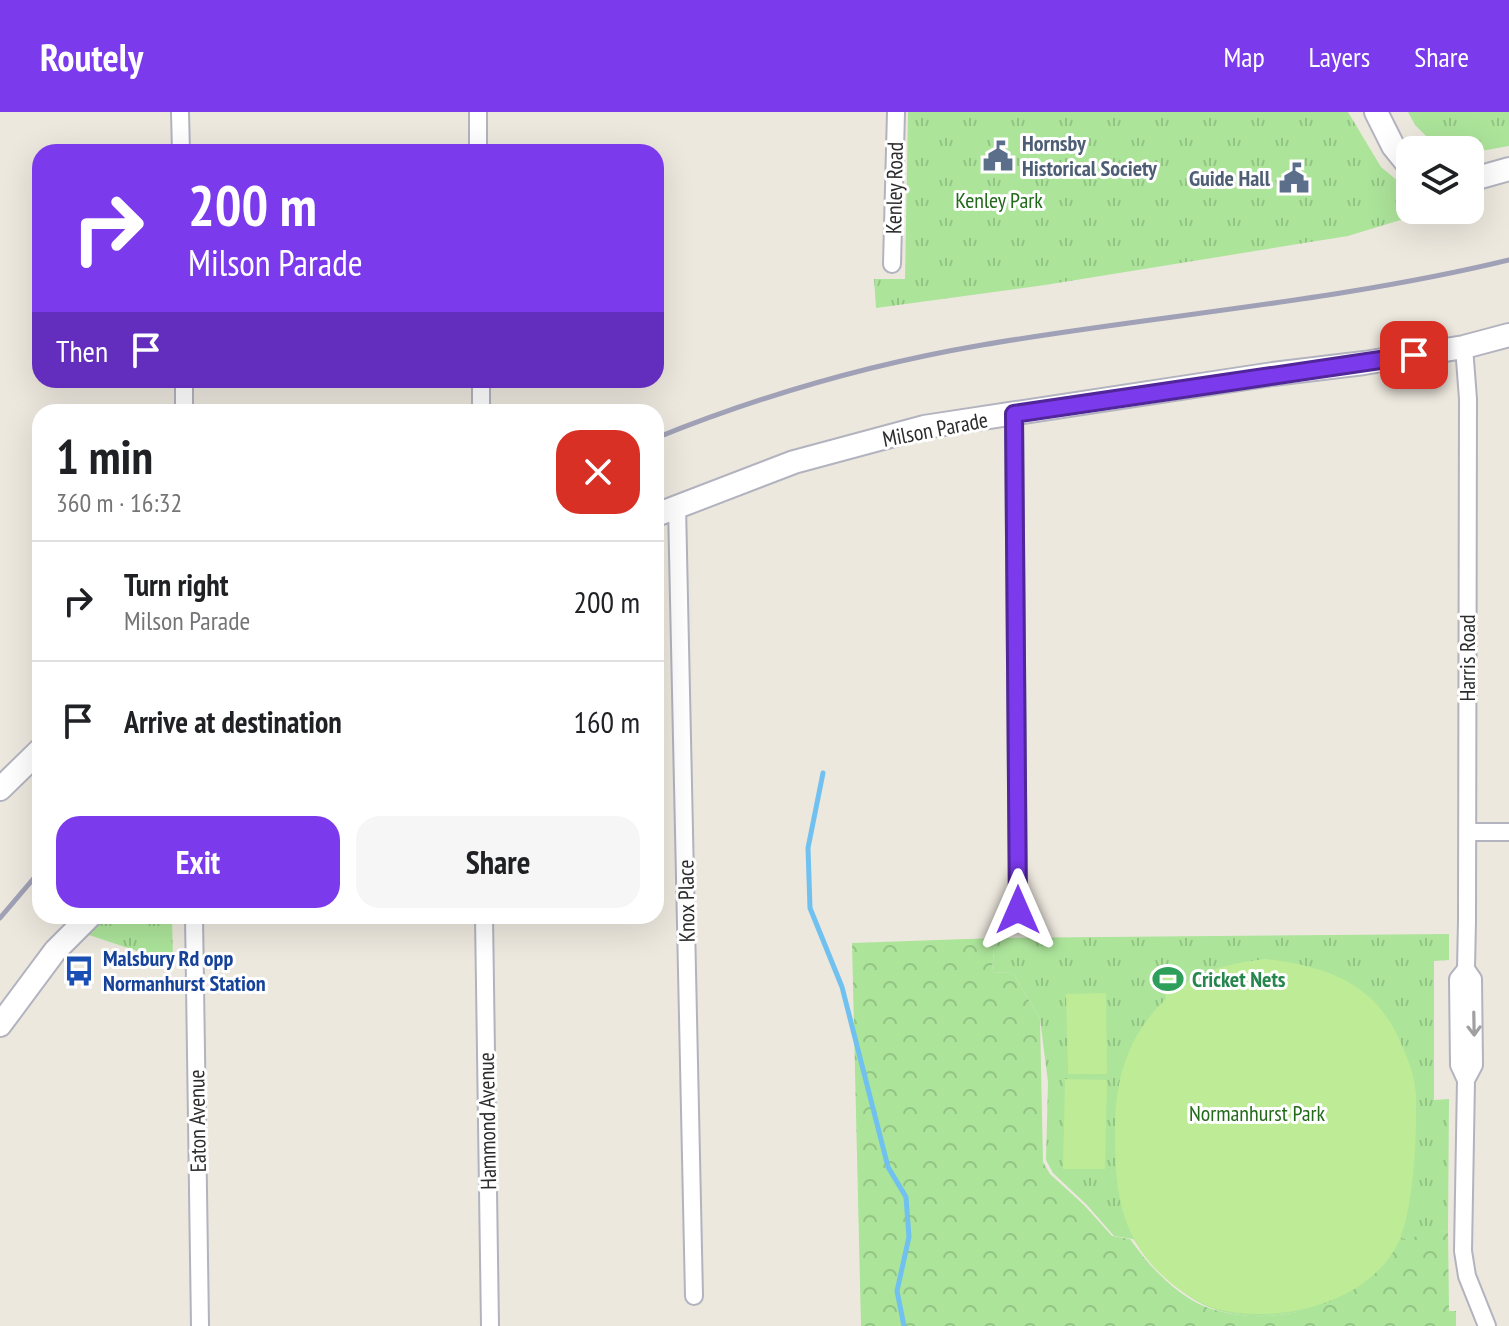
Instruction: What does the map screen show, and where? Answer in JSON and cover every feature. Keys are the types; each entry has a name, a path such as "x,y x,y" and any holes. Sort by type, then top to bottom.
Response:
{"street":[{"path":"180,112 181,144"},
{"path":"478,112 478,144"},
{"name":"Kenley Road","path":"892,264 896,112"},
{"path":"1376,112 1396,150"},
{"path":"1484,176 1509,169"},
{"name":"Milson Parade","path":"664,512 794,462 924,427 1464,347 1509,335"},
{"name":"Harris Road","path":"1464,347 1468,399 1466,969 1473,979 1474,1065 1466,1080 1463,1251 1467,1276 1487,1326"},
{"path":"1014,414 1018,910"},
{"name":"Knox Place","path":"677,506 694,1296"},
{"path":"0,802 0,791 32,758"},
{"path":"1467,832 1509,832"},
{"path":"0,1025 55,951 82,924"},
{"name":"Eaton Avenue","path":"194,924 200,1326"},
{"name":"Hammond Avenue","path":"484,924 490,1326"}],"green space":[{"name":"Kenley Park","path":"908,112 1348,112 1381,167 1396,179 1396,221 1348,236 1045,285 876,308 874,279 905,279"},
{"path":"1408,112 1509,112 1509,146 1484,150 1484,136 1426,136"},
{"path":"97,924 172,924 173,963 86,934"},
{"name":"Normanhurst Park","path":"1449,934 1449,960 1434,961 1434,1100 1449,1099 1448,1230 1399,1240 1374,1273 1348,1293 1311,1309 1270,1316 1250,1316 1211,1308 1188,1296 1168,1279 1133,1239 1114,1236 1053,1173 1046,1160 1048,1082 1040,1019 1013,973 992,972 995,938"},
{"path":"995,938 992,972 1013,973 1040,1019 1043,1162 1050,1174 1112,1236 1130,1239 1157,1272 1190,1299 1222,1312 1260,1316 1299,1312 1316,1306 1339,1292 1393,1243 1412,1236 1448,1230 1449,1311 1456,1311 1456,1326 861,1326 852,943"},
{"name":"Normanhurst Park","path":"1266,959 1311,967 1349,982 1380,1008 1393,1026 1406,1054 1416,1096 1414,1170 1399,1241 1385,1263 1367,1281 1319,1305 1265,1314 1238,1313 1213,1308 1190,1296 1167,1280 1139,1248 1127,1224 1120,1198 1115,1157 1116,1111 1126,1058 1142,1027 1166,999 1162,967 1171,966 1175,991 1218,968"},
{"path":"1106,993 1107,1074 1068,1074 1066,994"},
{"path":"1065,1079 1107,1080 1105,1169 1063,1169"}],"waterway":[{"path":"823,773 808,848 810,908 842,987 888,1167 906,1197 909,1237 897,1291 904,1326"}],"railway":[{"path":"664,435 735,408 816,383 940,353 1048,334 1378,287 1509,260"},
{"path":"0,918 32,880"}],"place":[{"name":"Hornsby Historical Society","path":"998,156"},
{"name":"Guide Hall","path":"1294,178"},
{"name":"Malsbury Rd opp Normanhurst Station","path":"79,971"},
{"name":"Cricket Nets","path":"1168,979"}],"route":[{"path":"1018,910 1014,414 1414,355"}]}
